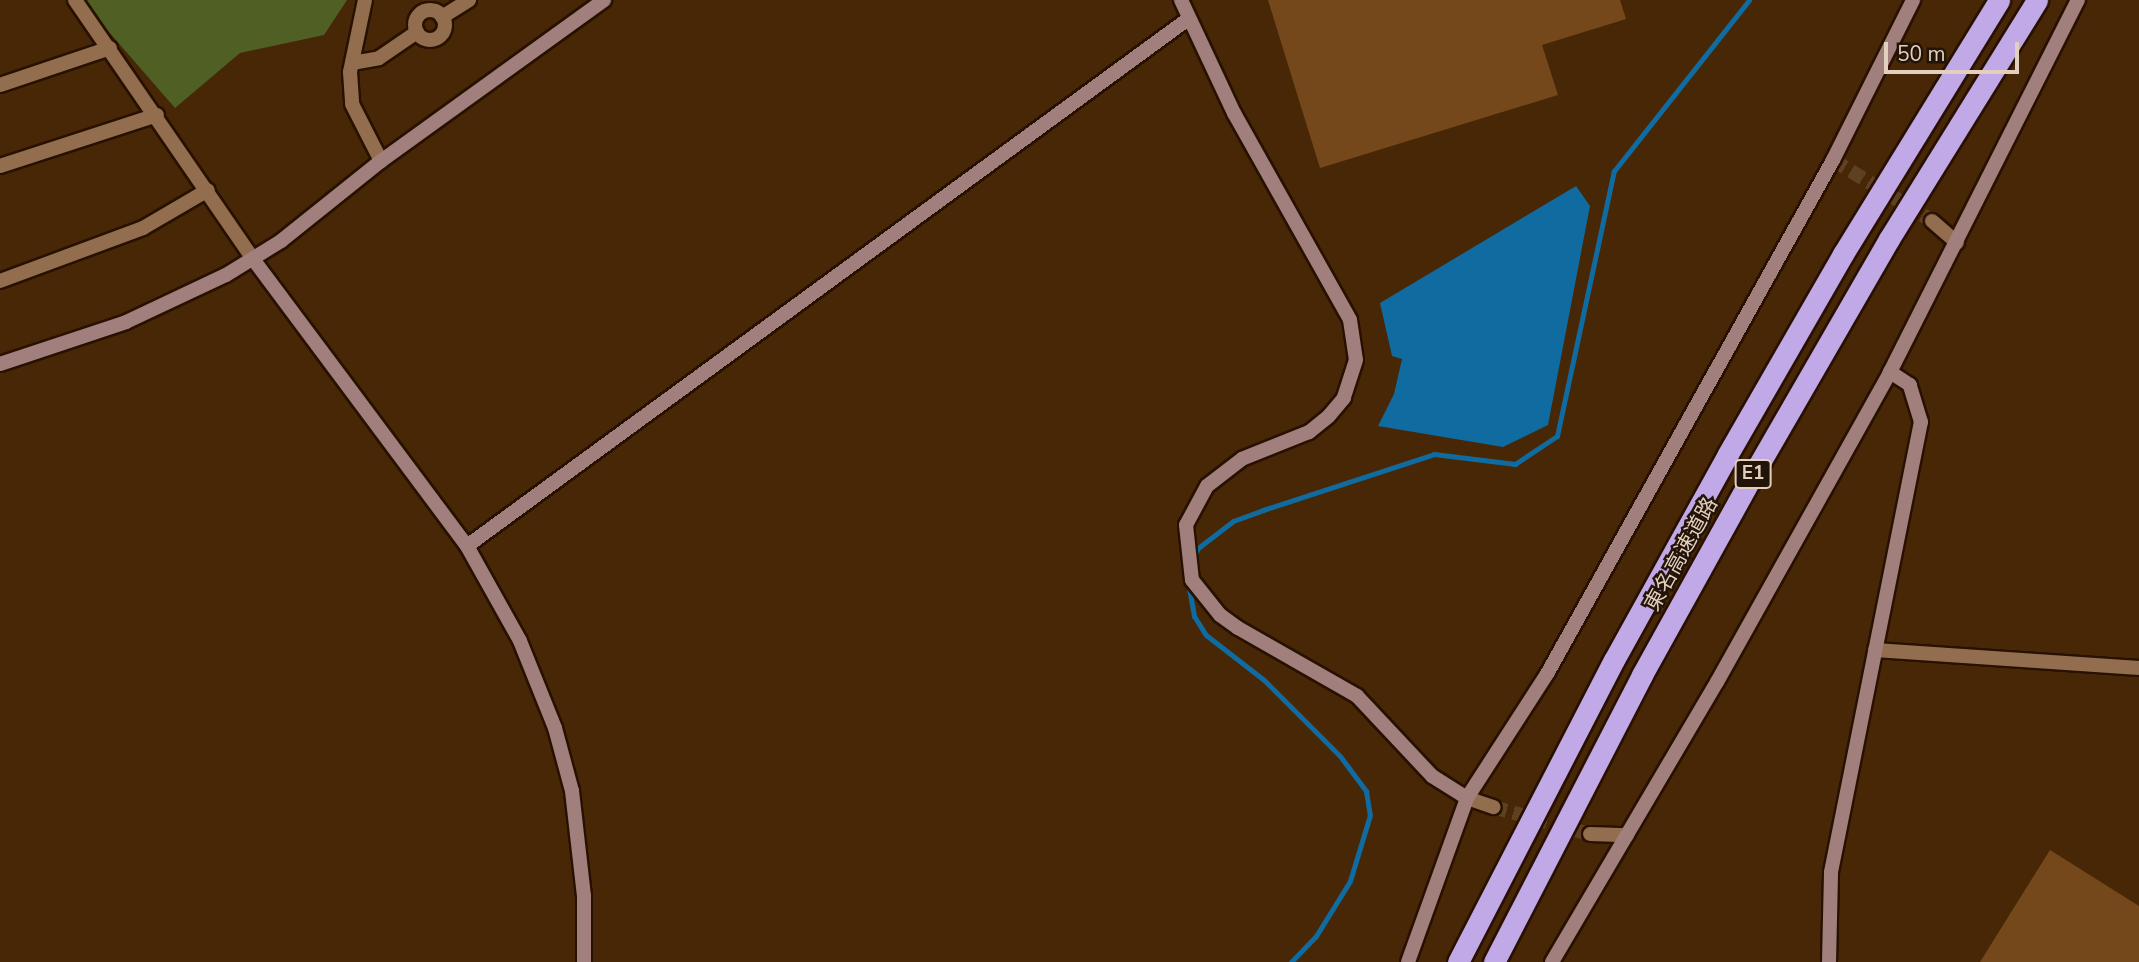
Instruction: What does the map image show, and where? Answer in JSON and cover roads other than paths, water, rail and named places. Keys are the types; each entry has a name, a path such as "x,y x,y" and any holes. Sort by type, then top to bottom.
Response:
{"highway":[{"name":"東名高速道路","path":"1458,962 1608,672 1728,454 1843,254 1999,0"},
{"name":"東名高速道路","path":"1494,962 1642,675 1758,466 1889,239 2037,0"}],"street":[{"path":"75,0 157,115 253,259 467,546 520,640 555,728 582,859 584,962"},
{"path":"365,0 352,63 352,104 381,161"},
{"path":"442,17 445,26 438,38 424,39 417,32 416,23 425,12 442,17 469,0"},
{"path":"0,364 126,322 253,259 381,161 604,0"},
{"path":"1181,0 1234,113 1350,320 1356,360 1349,388 1329,416 1309,432 1242,459 1207,486 1186,525 1192,580 1220,615 1238,628 1357,696 1432,776 1467,798 1493,807"},
{"path":"1408,962 1467,798 1553,662 1833,160 1913,0"},
{"path":"1552,962 1890,372 2078,0"},
{"path":"467,546 1188,19"},
{"path":"352,63 379,58 417,32"},
{"path":"0,86 110,48"},
{"path":"0,166 157,115"},
{"path":"0,281 143,228 208,190"},
{"path":"1932,221 1957,243"},
{"path":"1829,962 1831,872 1921,422 1910,385 1890,372"},
{"path":"1875,650 2139,668"},
{"path":"1590,834 1627,835"}],"water":[{"path":"1576,186 1590,206 1548,425 1503,447 1378,426 1394,394 1402,359 1392,356 1380,303"}],"waterway":[{"path":"1193,559 1198,548 1233,521 1263,510 1434,454 1515,464 1557,436 1614,171 1749,0"},
{"path":"1188,582 1194,616 1206,635 1264,680 1340,756 1366,791 1370,815 1350,881 1316,936 1291,962"}],"tunnel":[{"path":"1833,160 1932,221"},
{"path":"1493,807 1590,834"}]}
